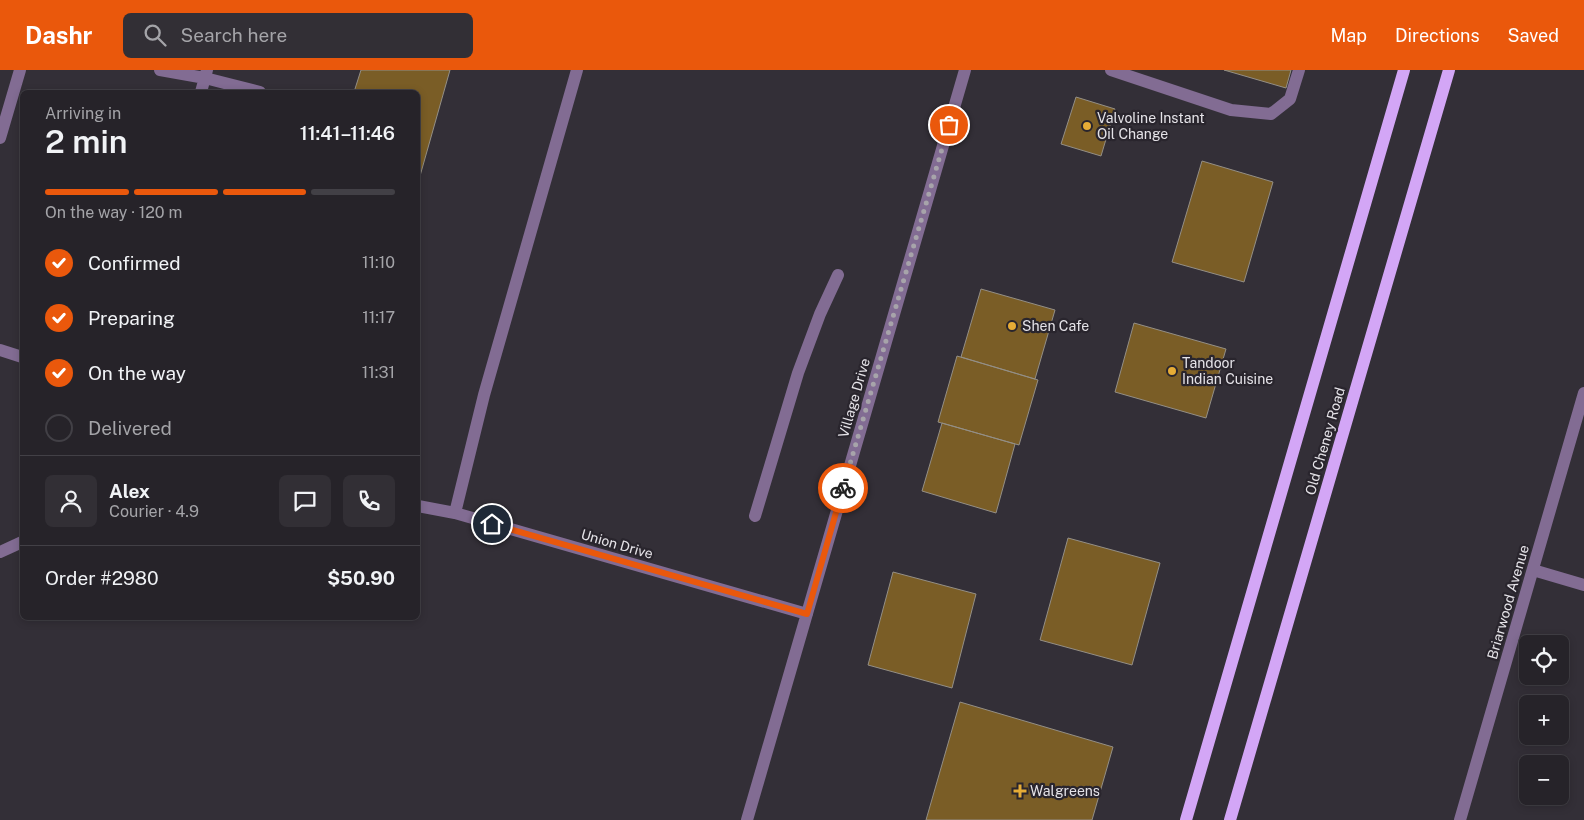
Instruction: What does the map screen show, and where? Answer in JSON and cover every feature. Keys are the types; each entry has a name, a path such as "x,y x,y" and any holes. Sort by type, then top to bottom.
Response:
{"main road":[{"name":"Old Cheney Road","path":"1186,820 1404,70"},
{"name":"Old Cheney Road","path":"1230,820 1448,70"}],"street":[{"path":"0,138 20,70"},
{"path":"160,70 206,74 254,90"},
{"path":"455,513 486,388 577,70"},
{"name":"Village Drive","path":"747,820 965,70"},
{"path":"1112,70 1231,110 1271,114 1290,99 1299,70"},
{"path":"202,90 206,74"},
{"path":"756,516 798,373 820,314 838,274"},
{"path":"0,350 20,356"},
{"name":"Briarwood Avenue","path":"1460,820 1584,393"},
{"name":"Union Drive","path":"420,506 455,513 807,614"},
{"path":"0,552 20,543"},
{"path":"1533,570 1584,585"}],"building":[{"path":"361,70 450,70 420,176 420,90 355,90"},
{"path":"1224,70 1291,70 1286,88"},
{"path":"1076,97 1115,109 1101,156 1061,144"},
{"path":"1202,161 1273,182 1244,282 1172,262"},
{"path":"981,289 1055,310 1035,379 961,357"},
{"path":"1134,323 1226,349 1206,418 1115,392"},
{"path":"957,356 1038,380 1019,445 938,422"},
{"path":"942,423 1015,444 996,513 922,491"},
{"path":"1068,538 1160,563 1132,665 1040,640"},
{"path":"893,572 976,594 952,688 868,665"},
{"name":"Walgreens","path":"960,702 1113,747 1092,820 926,820"}],"way so far":[{"path":"843,488 949,125"}],"place":[{"name":"Valvoline Instant Oil Change","path":"1087,126"},
{"name":"Shen Cafe","path":"1012,326"},
{"name":"Tandoor Indian Cuisine","path":"1172,371"},
{"name":"Walgreens","path":"1020,791"}],"route":[{"path":"492,524 807,614 843,488"}]}
